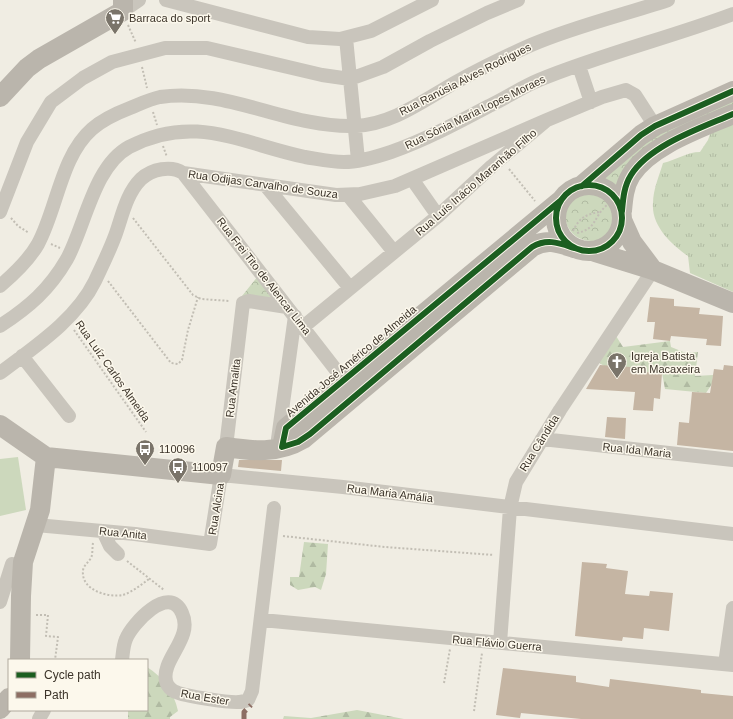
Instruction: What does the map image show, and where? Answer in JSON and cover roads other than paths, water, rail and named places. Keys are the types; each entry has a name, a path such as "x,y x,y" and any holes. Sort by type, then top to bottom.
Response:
{"street":[{"path":"166,0 308,37 346,38 371,32 432,0"},
{"path":"0,212 27,142 51,102 83,78 112,62 165,48 207,48 322,75 350,79 383,67 430,41 487,13 518,0"},
{"name":"Rua Ranúsia Alves Rodrigues","path":"0,286 18,269 37,246 67,168 81,141 92,129 125,110 160,97 201,98 230,102 310,122 355,126 376,123 418,105 456,82 531,45 556,35 668,0"},
{"path":"0,97 27,68 39,59 130,3"},
{"name":"Rua Sônia Maria Lopes Moraes","path":"0,326 36,300 55,278 75,243 109,163 119,153 141,141 168,132 198,131 235,138 285,152 329,161 358,160 405,146 439,132 538,80 733,14"},
{"path":"346,38 358,160"},
{"path":"579,66 591,102"},
{"name":"Rua Luís Inácio Maranhão Filho","path":"295,317 350,288 438,216 496,162 547,120 618,92 629,91 639,101 655,126"},
{"path":"581,186 641,135 655,126 733,91"},
{"path":"595,252 614,242 620,232 619,211 627,183 630,176 642,161 673,142 733,114"},
{"name":"Rua Odijas Carvalho de Souza","path":"0,373 67,319 90,290 107,256 125,207 135,188 148,174 173,169 183,173 266,186 348,195 384,190 478,150 527,127 547,120"},
{"path":"478,150 496,162"},
{"name":"Rua Frei Tito de Alencar Lima","path":"183,173 343,379"},
{"path":"412,179 438,216"},
{"path":"581,186 594,185 606,189 616,199 619,211 632,242 653,270"},
{"path":"266,186 350,288"},
{"name":"Avenida José Américo de Almeida","path":"279,448 286,428 343,379 560,201 566,194 581,186"},
{"path":"348,195 394,252"},
{"path":"560,201 557,210 557,228 564,240 574,248"},
{"path":"226,447 257,451 279,448 298,442 310,434 532,247 548,242 555,242 584,252 595,252 653,270 733,303"},
{"name":"Rua Cândida","path":"500,643 510,508 516,482 622,314 653,270"},
{"name":"Rua Amalita","path":"221,475 226,447 243,302 250,301 295,317"},
{"path":"279,448 295,317"},
{"path":"22,356 69,416"},
{"path":"0,425 46,457 40,510 36,525 27,549 12,564 0,602"},
{"name":"Rua Ida Maria","path":"542,439 733,460"},
{"name":"Rua Maria Amália","path":"46,457 343,487 733,534"},
{"name":"Rua Alcina","path":"210,544 221,475"},
{"name":"Rua Ester","path":"122,659 126,638 142,617 152,608 163,604 171,604 182,611 184,620 183,635 168,668 166,679 169,687 175,692 187,695 243,702 250,697 262,620 270,534 274,508"},
{"name":"Rua Anita","path":"36,525 210,544"},
{"path":"98,531 118,554"},
{"path":"12,564 21,596 20,659"},
{"path":"729,664 733,608"},
{"name":"Rua Flávio Guerra","path":"262,620 729,664"},
{"path":"0,709 8,699"}],"place":[{"name":"Barraca do sport","path":"115,35"},
{"name":"Igreja Batista em Macaxeira","path":"617,379"},
{"name":"110096","path":"145,466"},
{"name":"110097","path":"178,484"}]}
